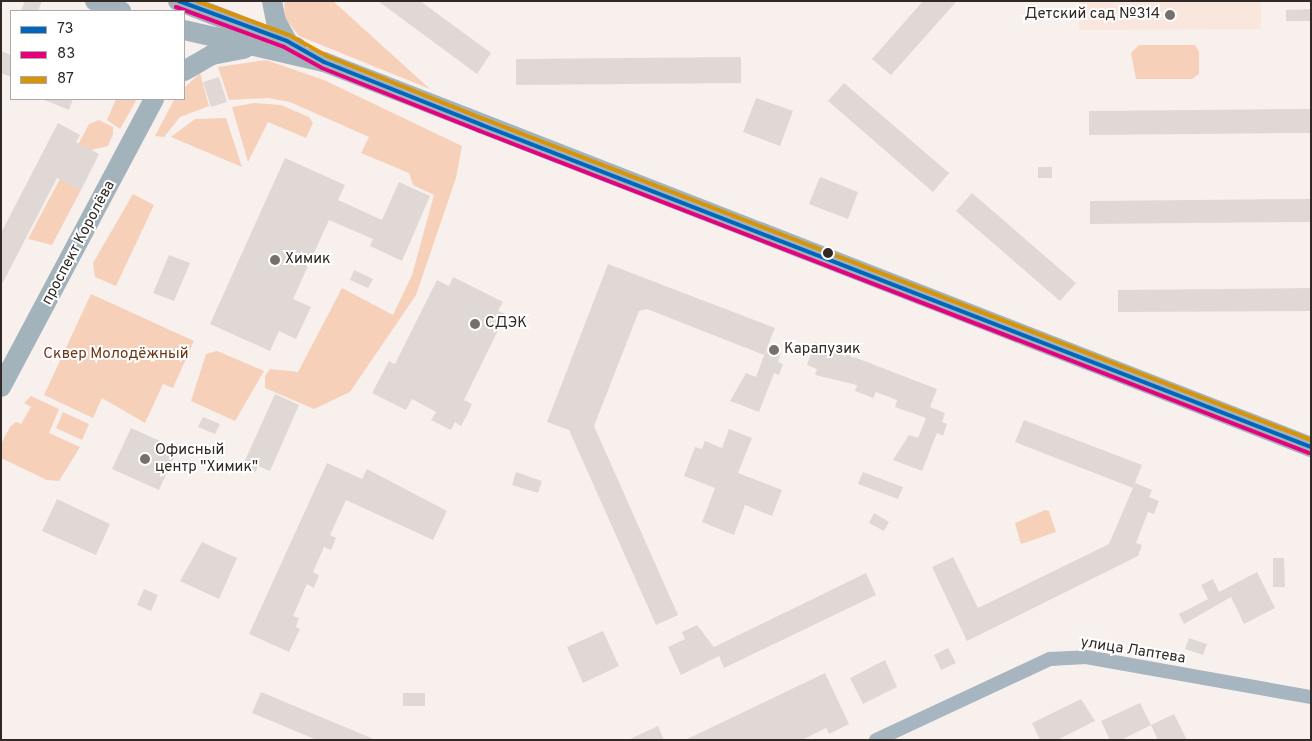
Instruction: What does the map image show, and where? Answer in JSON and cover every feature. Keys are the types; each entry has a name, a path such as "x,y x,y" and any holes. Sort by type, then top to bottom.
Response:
{"main road":[{"path":"95,1 119,10"},
{"path":"178,1 205,6 287,41 324,62 1311,447"},
{"path":"272,1 287,41"},
{"path":"205,6 186,35 261,48 324,62"},
{"path":"185,70 212,55 261,48"},
{"name":"проспект Королёва","path":"1,387 153,100"}],"street":[{"name":"улица Лаптева","path":"876,740 1050,658 1086,657 1311,697"}],"shaded area":[{"name":"Детский сад №314","path":"1079,1 1261,1 1261,29 1079,30"}],"green space":[{"path":"284,1 333,1 430,89 299,36 285,18"},
{"path":"1139,45 1195,45 1199,52 1199,74 1192,79 1136,79 1131,53"},
{"path":"266,60 324,80 462,146 456,178 416,295 350,392 314,409 265,388 265,376 270,369 298,372 342,288 393,315 412,275 434,195 413,185 409,173 361,153 369,137 290,102 268,98 229,100 218,67"},
{"path":"200,73 209,106 180,117 164,137 155,136 174,100 185,100 185,87"},
{"path":"116,100 136,100 120,129 107,120"},
{"path":"254,103 281,105 309,117 313,123 306,138 268,122 248,162 232,107"},
{"path":"226,118 242,167 171,137 195,119"},
{"path":"99,120 113,127 113,134 108,146 91,150 73,186 81,190 52,245 28,239 89,124"},
{"path":"133,194 154,205 116,286 95,277 93,263"},
{"name":"Сквер Молодёжный","path":"91,294 194,341 173,388 163,384 145,423 102,398 93,418 44,395"},
{"path":"217,351 264,371 235,421 191,401 206,354"},
{"path":"31,396 59,409 49,433 80,447 59,481 47,480 1,458 1,444 10,427 16,422 21,424 31,407 24,403"},
{"path":"63,412 89,424 82,440 56,428"},
{"path":"1045,510 1049,511 1056,532 1021,544 1015,523"}],"building":[{"path":"25,1 42,1 38,10 21,10"},
{"path":"378,1 420,1 491,53 477,74"},
{"path":"923,1 957,1 891,75 872,59"},
{"path":"1311,9 1311,21 1286,21 1286,10"},
{"path":"1,51 10,55 10,77 1,73"},
{"path":"741,57 741,83 516,85 516,59"},
{"path":"219,77 227,102 211,107 203,82"},
{"path":"844,83 949,173 933,192 828,101"},
{"path":"756,98 793,111 780,146 743,132"},
{"path":"44,100 73,100 69,110"},
{"path":"1311,109 1311,133 1089,135 1089,111"},
{"path":"58,123 80,135 76,142 99,154 81,190 57,178 1,286 1,233"},
{"name":"Химик","path":"285,158 345,185 338,200 382,220 399,182 430,196 402,261 370,246 373,239 329,220 293,299 311,307 296,339 279,331 270,351 210,324"},
{"path":"1038,167 1052,167 1052,178 1038,178"},
{"path":"820,177 858,192 848,219 809,204"},
{"path":"972,193 1076,283 1060,301 956,211"},
{"path":"1311,199 1311,222 1090,224 1090,201"},
{"path":"169,255 190,263 174,301 153,293"},
{"path":"608,264 775,328 764,355 647,309 639,311 594,426 678,615 656,625 569,430 547,422"},
{"path":"354,270 373,279 368,288 350,280"},
{"path":"453,277 503,302 498,311 506,314 464,400 472,404 468,413 461,426 455,422 451,430 431,420 436,412 412,399 406,410 372,393 389,361 395,364 437,280 449,286"},
{"path":"1311,288 1311,311 1118,312 1118,290"},
{"path":"815,342 937,389 930,407 945,413 942,422 947,424 943,436 937,433 922,471 893,460 909,435 918,438 926,418 895,407 897,400 876,392 873,398 855,391 857,385 815,375 817,369 807,365"},
{"path":"767,347 781,353 778,362 783,364 779,375 774,373 759,412 730,401 746,373 756,377"},
{"path":"275,394 299,405 270,471 258,466 255,473 242,467"},
{"path":"203,417 220,424 215,434 198,427"},
{"path":"1024,420 1142,465 1133,488 1015,442"},
{"name":"Офисный центр \"Химик\"","path":"131,428 178,449 159,490 112,469"},
{"path":"729,429 752,438 738,473 782,490 772,516 745,505 734,535 702,522 715,488 684,476 695,447 702,449 705,441 722,448"},
{"path":"327,463 362,479 367,469 447,511 433,540 346,500 330,535 336,538 331,550 324,547 313,572 319,575 314,588 307,584 293,616 299,618 296,627 300,629 289,652 249,634"},
{"path":"516,472 542,481 538,493 512,485"},
{"path":"863,472 903,487 898,499 858,484"},
{"path":"1135,483 1152,490 1149,497 1159,501 1154,514 1148,512 1136,543 1142,545 1138,556 967,641 932,567 953,557 978,608 1109,544"},
{"path":"57,499 110,524 96,555 42,531"},
{"path":"874,513 889,522 884,531 869,523"},
{"path":"202,542 237,558 219,599 180,581"},
{"path":"1273,558 1284,558 1285,587 1273,587"},
{"path":"1257,572 1275,608 1244,624 1231,597 1184,624 1179,614 1208,599 1201,585 1213,579 1219,592"},
{"path":"866,573 876,595 724,668 719,656 681,675 668,647 685,639 682,632 697,625 714,647"},
{"path":"144,589 158,595 151,611 137,605"},
{"path":"603,631 619,666 583,683 567,647"},
{"path":"1189,638 1207,644 1203,655 1185,649"},
{"path":"948,648 956,663 941,670 934,655"},
{"path":"885,660 897,687 863,704 850,678"},
{"path":"825,673 849,724 829,734 826,728 802,740 685,740"},
{"path":"261,692 376,740 317,740 252,713"},
{"path":"403,693 425,693 425,706 403,706"},
{"path":"1081,699 1095,721 1057,740 1040,740 1032,723"},
{"path":"1140,703 1151,725 1121,740 1110,740 1101,721"},
{"path":"1174,714 1187,740 1158,740 1151,725"},
{"path":"658,726 664,740 628,740"}],"transit line":[{"name":"73","path":"179,1 287,41 324,62 482,125 1311,447"},
{"name":"87","path":"197,1 289,35 327,56 484,119 1311,440"},
{"name":"83","path":"176,7 184,10"},
{"name":"83","path":"185,10 284,47 322,68 480,131 1309,453"}],"place":[{"name":"Детский сад №314","path":"1170,15"},
{"name":"Химик","path":"275,260"},
{"name":"СДЭК","path":"475,324"},
{"name":"Карапузик","path":"774,350"},
{"name":"Офисный центр \"Химик\"","path":"145,459"}]}
